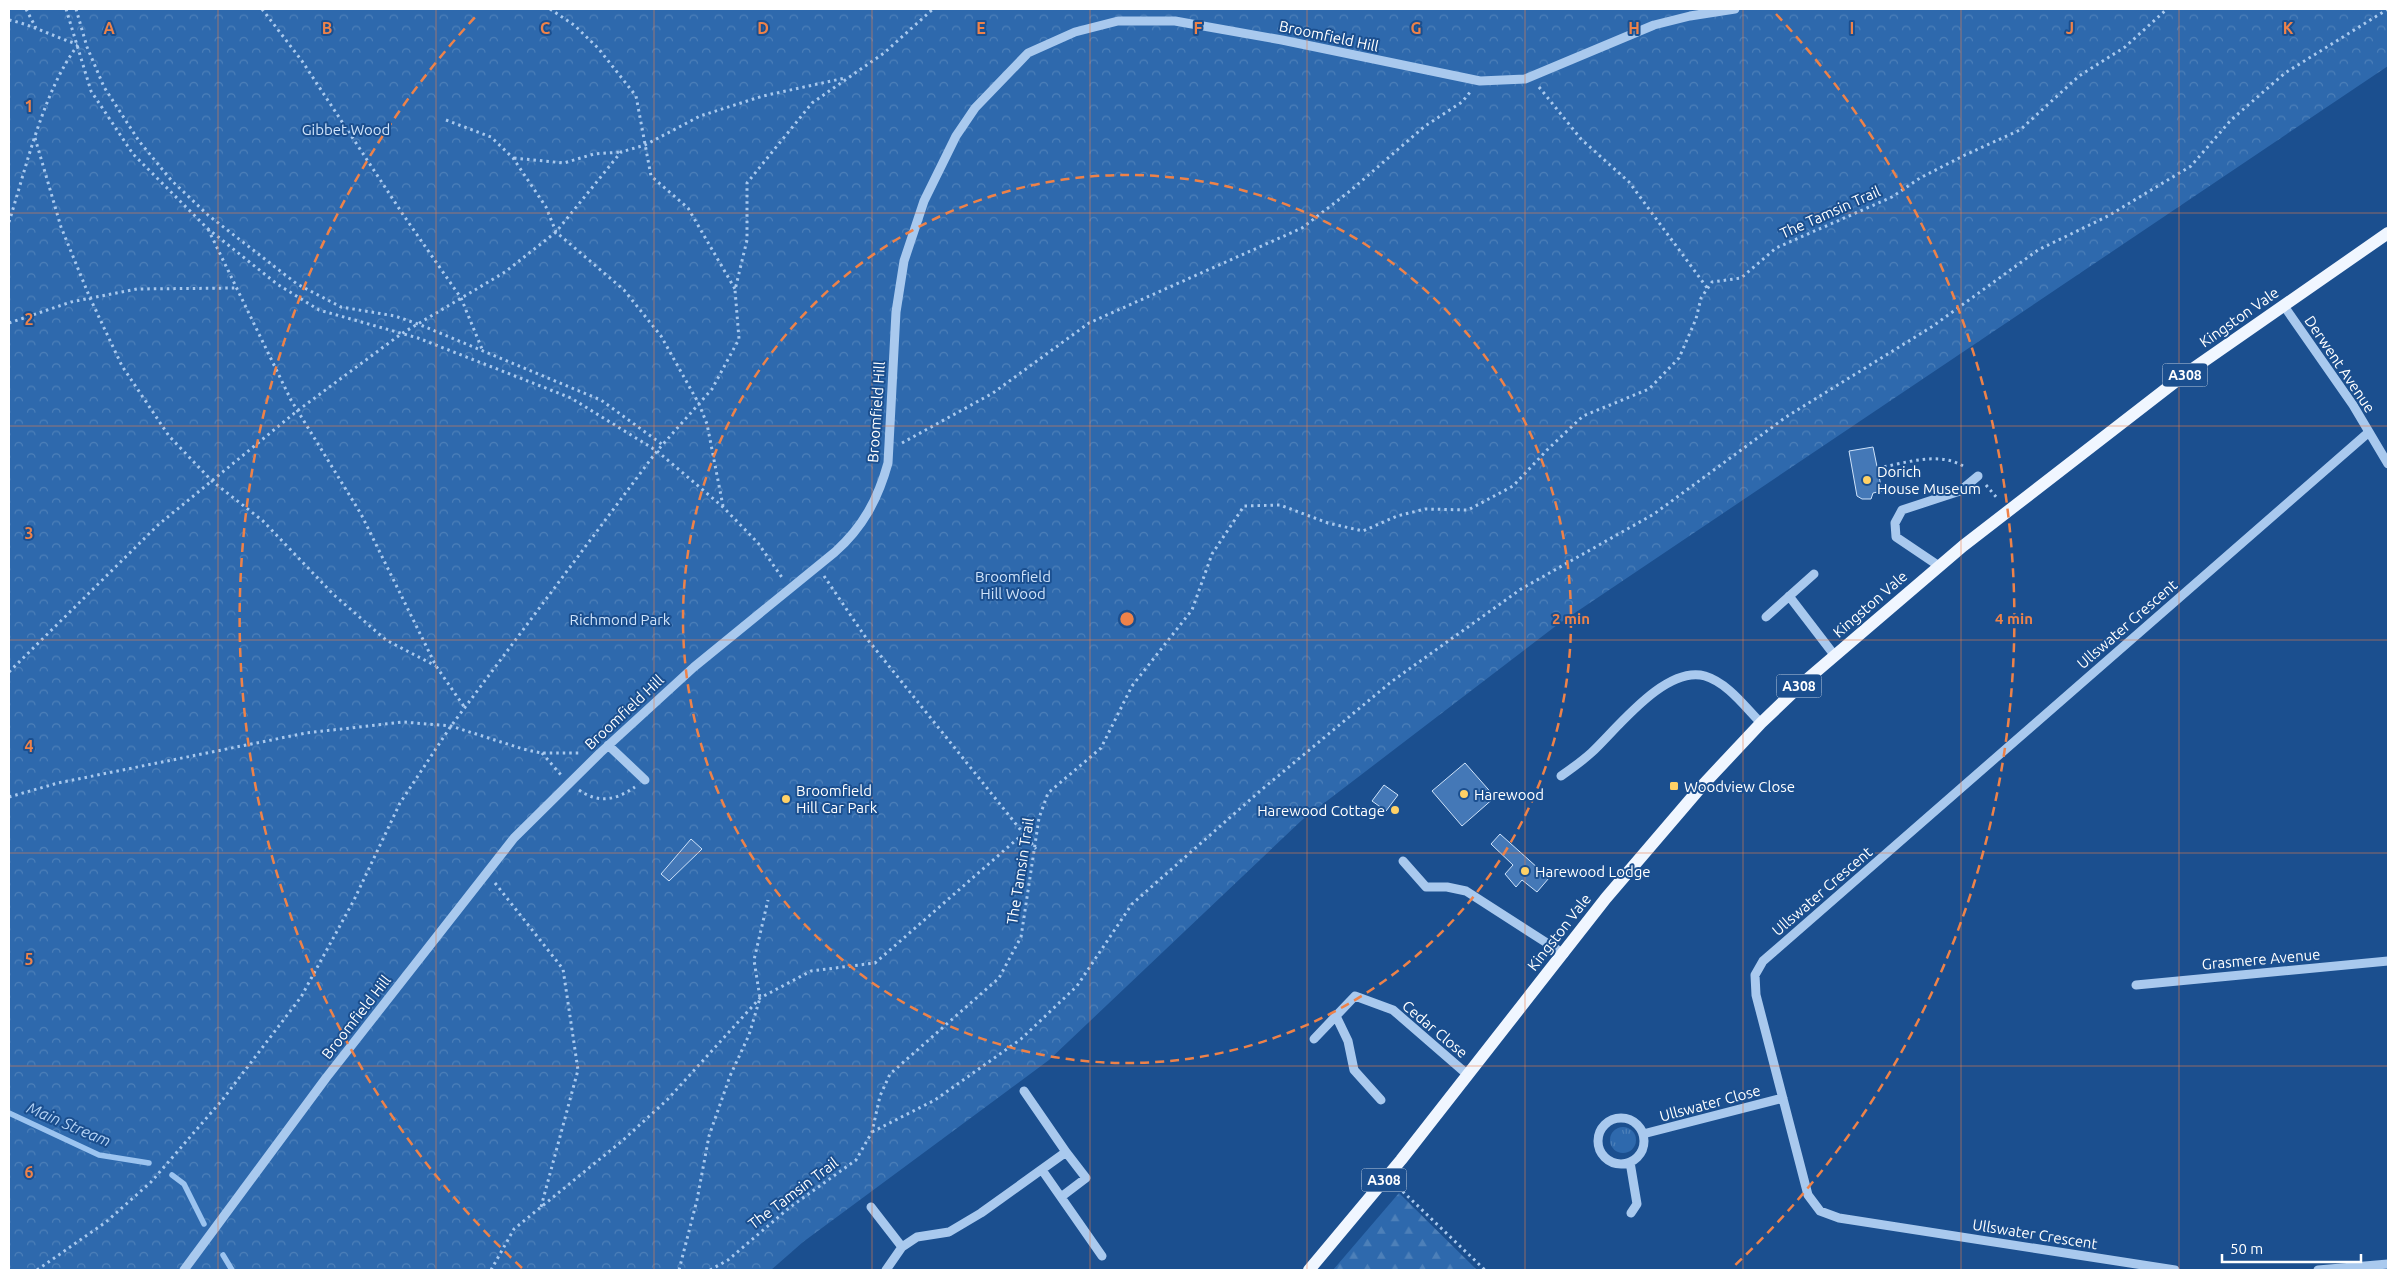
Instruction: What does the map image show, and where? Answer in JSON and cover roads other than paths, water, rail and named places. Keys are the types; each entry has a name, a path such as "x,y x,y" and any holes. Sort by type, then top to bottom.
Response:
{"main road":[{"name":"Kingston Vale","path":"1309,1270 1401,1160 1606,898 1660,833 1761,723 1939,566 2153,399 2388,233"}],"street":[{"name":"Broomfield Hill","path":"184,1270 326,1078 514,838 608,745 694,667 818,567 853,536 866,517 883,482 889,450 896,312 904,261 924,201 956,136 974,108 1028,53 1075,32 1118,21 1175,20 1480,81 1525,80 1670,20 1735,9"},
{"name":"Derwent Avenue","path":"2284,306 2353,405 2388,464"},
{"name":"Ullswater Crescent","path":"2175,1270 1839,1218 1820,1210 1808,1195 1756,995 1755,976 1763,961 2369,432"},
{"path":"1939,566 1896,537 1895,523 1902,510 1960,491 1978,476"},
{"path":"1766,617 1814,574"},
{"path":"1789,596 1835,656"},
{"path":"1561,776 1591,753 1629,714 1658,691 1675,680 1689,676 1704,676 1720,682 1761,723"},
{"path":"608,745 645,780"},
{"path":"1403,861 1426,887 1447,887 1466,891 1564,954"},
{"name":"Grasmere Avenue","path":"2136,985 2388,961"},
{"name":"Cedar Close","path":"1314,1039 1355,996 1392,1010 1468,1074"},
{"path":"1336,1016 1348,1041 1354,1070 1381,1100"},
{"path":"1024,1092 1086,1178 1061,1197"},
{"name":"Ullswater Close","path":"1643,1134 1783,1098"},
{"name":"Ullswater Close","path":"1614,1119 1628,1119 1635,1123 1643,1134 1642,1150 1638,1157 1630,1162 1614,1163 1602,1154 1598,1139 1602,1129 1614,1119"},
{"path":"886,1270 902,1247 917,1237 949,1232 981,1213 1066,1152"},
{"path":"1630,1162 1637,1204 1631,1213"},
{"path":"1042,1170 1102,1256"},
{"path":"871,1207 902,1247"},
{"path":"2318,1270 2388,1264"}],"waterway":[{"name":"Main Stream","path":"9,1113 99,1155 149,1163"},
{"path":"172,1175 184,1184 204,1224"},
{"path":"223,1255 232,1270"}],"place":[{"name":"Dorich House Museum","path":"1867,480"},
{"name":"Woodview Close","path":"1674,786"},
{"name":"Harewood","path":"1464,794"},
{"name":"Broomfield Hill Car Park","path":"786,799"},
{"name":"Harewood Cottage","path":"1395,810"},
{"name":"Harewood Lodge","path":"1525,871"}],"park label":[{"name":"Gibbet Wood","path":"346,129"},
{"name":"Broomfield Hill Wood","path":"1013,584"},
{"name":"Richmond Park","path":"620,619"}]}
